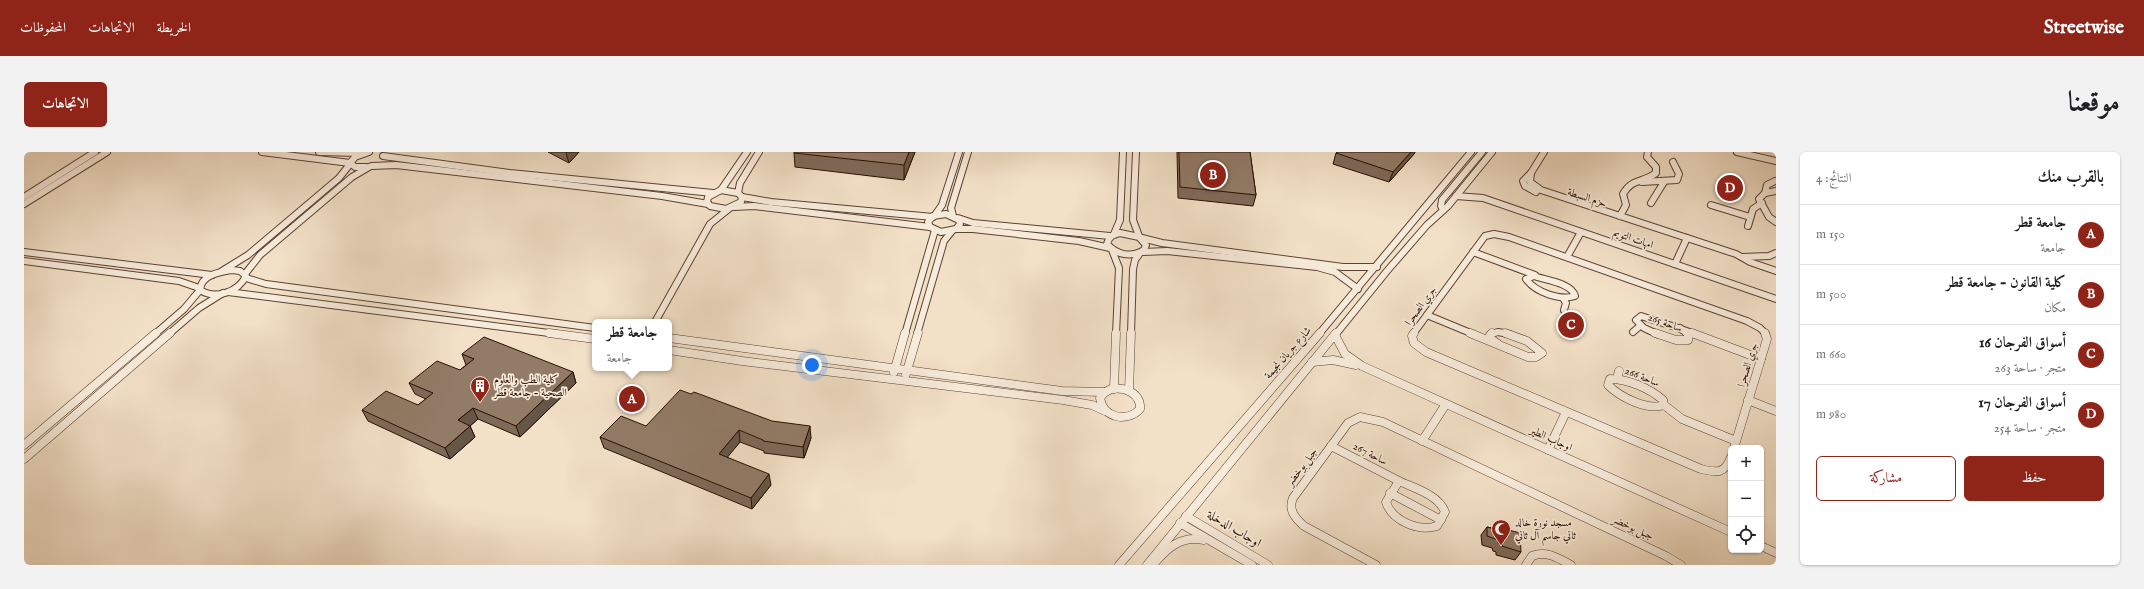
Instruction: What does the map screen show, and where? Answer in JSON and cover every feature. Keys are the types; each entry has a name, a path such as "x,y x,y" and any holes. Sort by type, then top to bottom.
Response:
{"street":[{"path":"24,197 95,152"},
{"path":"24,204 107,152"},
{"path":"262,152 350,163 355,167 396,165 692,200 721,209 754,206 932,228 954,230 973,229 1079,241 1124,254 1167,251 1218,253"},
{"path":"319,152 345,154 366,153"},
{"path":"722,190 747,152"},
{"path":"656,319 710,224 741,202 740,183 759,152"},
{"path":"892,378 926,266 932,228 928,222 942,205 959,152"},
{"path":"905,380 944,241 960,224 951,208 968,152"},
{"path":"1114,389 1119,268 1107,242 1120,220 1123,152"},
{"path":"1129,391 1133,269 1135,260 1146,245 1140,237 1133,220 1136,152"},
{"name":"شارع جريان نجيمة","path":"1120,565 1195,476 1378,267 1471,152"},
{"path":"1443,210 1441,206 1442,200 1482,152"},
{"path":"1147,565 1334,335 1423,229 1456,196 1492,152"},
{"name":"حزم السبطة","path":"1544,152 1531,173 1523,181 1525,186 1687,238 1742,257 1750,262 1776,271"},
{"path":"1620,216 1626,203 1624,192 1628,184 1655,175 1657,170 1647,157 1648,152"},
{"path":"1737,152 1776,161"},
{"path":"24,252 192,274 212,274 237,264 339,178 353,158 366,153"},
{"path":"24,460 198,308 241,284 251,264 352,177 380,161 380,154 406,161 612,184 713,193"},
{"path":"1634,181 1674,181 1680,176 1673,162"},
{"path":"578,186 584,181"},
{"path":"1765,193 1767,185 1775,181"},
{"path":"1651,203 1664,182"},
{"path":"608,190 612,184"},
{"name":"امهات التويم","path":"1464,186 1483,198 1776,299"},
{"path":"710,224 708,197 713,193 722,190 771,202 934,216 943,214 973,223 1087,235 1112,235 1128,233 1162,243 1218,253 1343,267 1378,267"},
{"path":"1776,191 1765,193 1760,197 1769,217 1776,222"},
{"name":"امهات التويم","path":"1456,196 1483,198"},
{"path":"1748,226 1754,208 1762,203"},
{"path":"1711,204 1750,217"},
{"name":"حزم السبطة","path":"1603,212 1620,216 1660,230"},
{"path":"1567,257 1581,232"},
{"name":"جري الصحرا","path":"1728,466 1724,470 1706,471 1419,348 1412,336 1485,236 1498,234 1567,257 1752,323 1760,328 1767,337 1735,444"},
{"path":"1675,264 1687,238"},
{"path":"1473,252 1566,286 1574,292 1573,298 1563,298 1532,286 1514,268"},
{"path":"1742,257 1766,256 1776,253"},
{"path":"1242,256 1323,268 1342,276 1358,290"},
{"path":"24,261 179,281 199,289 208,295 226,292 592,339"},
{"path":"926,266 936,267"},
{"path":"222,271 237,270 245,276 266,284 592,328"},
{"path":"24,445 184,309 199,289 202,282 212,274"},
{"path":"1526,279 1531,276 1541,277"},
{"path":"1563,298 1566,303 1564,310"},
{"path":"913,309 925,310"},
{"path":"1427,315 1528,357 1539,356 1542,352 1536,345 1507,333 1496,331 1491,333 1470,332"},
{"name":"ساحة 265","path":"1708,340 1689,339 1685,341 1677,341 1640,326 1636,322 1637,318 1645,316 1761,359"},
{"path":"500,327 507,324 510,317"},
{"path":"1633,332 1640,326"},
{"name":"ساحة 265","path":"1680,328 1686,332 1689,339"},
{"path":"1491,333 1491,339 1498,344"},
{"name":"اوجاب الطير","path":"1334,335 1338,345 1346,355 1362,366 1728,531"},
{"path":"672,338 1076,392 1104,392 1114,389 1129,391 1136,395 1141,403 1137,414 1127,417 1119,417 1092,405 1063,400 892,378 742,361 672,350"},
{"name":"اوجاب الطير","path":"1312,362 1333,360 1362,366"},
{"path":"1617,379 1619,371"},
{"name":"ساحة 266","path":"1682,419 1669,411 1663,400 1657,394 1617,379 1610,379 1607,382 1612,390 1682,419 1735,444"},
{"path":"1104,392 1100,401 1105,411"},
{"name":"جري الصحرا","path":"1748,400 1776,411"},
{"path":"1422,440 1446,404"},
{"name":"ساحة 266","path":"1646,405 1659,407 1664,404"},
{"path":"1548,450 1566,412"},
{"name":"جبل بوخضر","path":"1376,565 1304,526 1291,510 1293,498 1350,421 1362,417 1378,420 1422,440 1666,556 1681,565"},
{"name":"ساحة 267","path":"1331,446 1441,502 1445,512 1441,520"},
{"path":"1390,493 1441,520 1436,526 1429,529 1420,528 1394,514 1388,508 1386,502 1390,493 1399,481"},
{"name":"اوجاب الدخلة","path":"1186,516 1268,565"},
{"name":"اوجاب الدخلة","path":"1180,523 1252,565"},
{"path":"1153,565 1166,548 1176,542 1194,538 1213,542"},
{"path":"1764,547 1776,553"},
{"path":"1528,564 1532,556 1544,553 1571,565"}],"building":[{"path":"794,152 909,152 904,165"},
{"path":"1179,152 1250,152 1256,195 1180,187"},
{"path":"1411,152 1393,172 1336,153"},
{"name":"كلية الطب والعلوم الصحية - جامعة قطر","path":"484,337 573,372 516,426 473,408 458,420 470,426 445,448 362,410 386,391 418,405 433,393 409,383 437,361 460,370 474,359 462,354"},
{"path":"680,390 691,394 694,392 772,421 810,426 803,447 763,441 739,430 719,454 769,474 751,498 600,437 621,416 646,426"},
{"path":"1487,527 1498,530 1498,528 1501,528 1520,533 1521,552 1502,546 1502,544 1498,543 1498,540 1487,536"}],"place":[{"name":"كلية القانون - جامعة قطر","path":"1213,175"},
{"name":"أسواق الفرجان 17","path":"1730,188"},
{"name":"أسواق الفرجان 16","path":"1571,325"},
{"name":"جامعة قطر","path":"632,399"},
{"name":"كلية الطب والعلوم الصحية - جامعة قطر","path":"480,403"},
{"name":"مسجد نورة خالد ثاني جاسم آل ثاني","path":"1501,546"}]}
